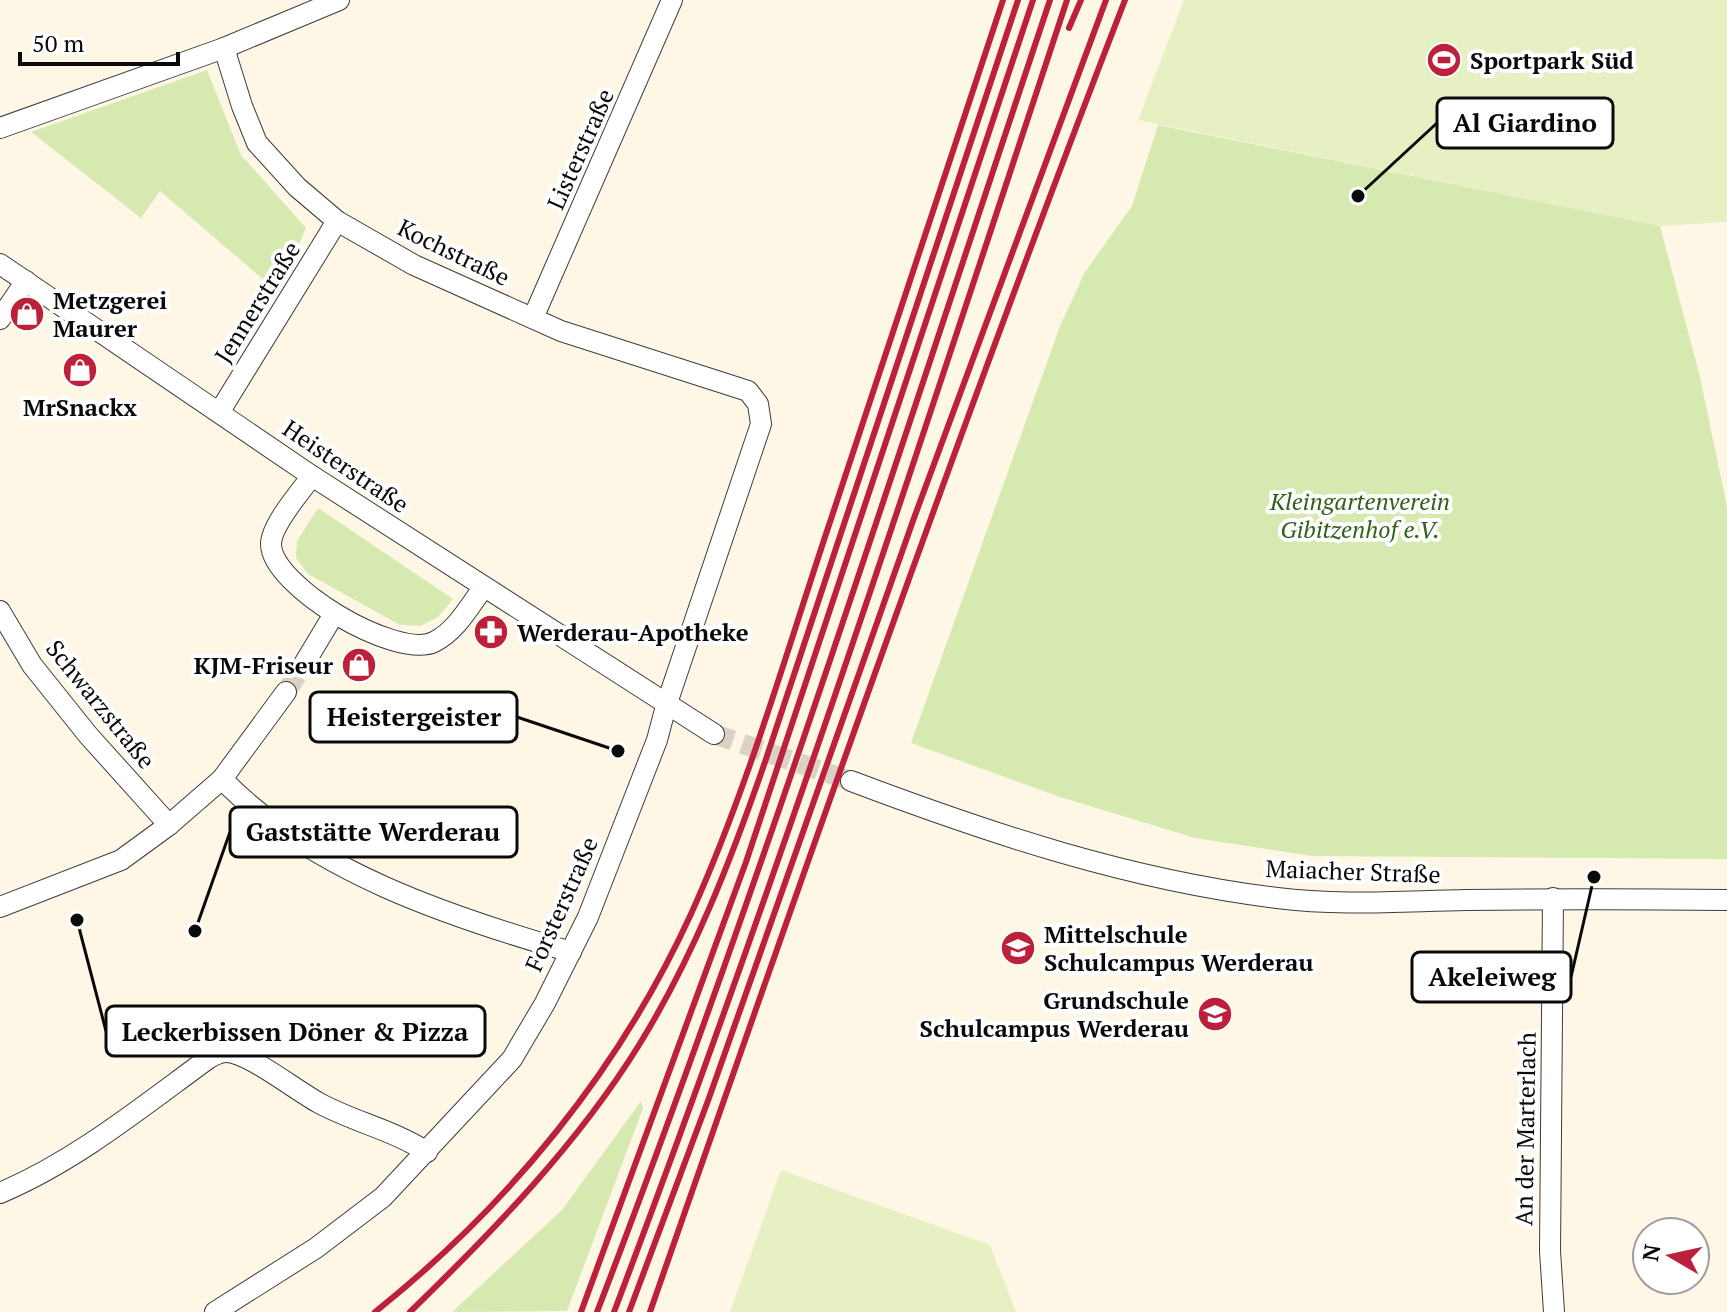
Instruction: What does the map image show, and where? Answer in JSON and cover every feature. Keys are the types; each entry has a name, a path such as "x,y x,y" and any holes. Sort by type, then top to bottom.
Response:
{"street":[{"path":"0,128 224,48 339,0"},
{"name":"Listerstraße","path":"533,318 672,0"},
{"name":"Kochstraße","path":"224,48 257,143 297,187 337,221 414,265 561,331 752,394"},
{"name":"Jennerstraße","path":"220,411 337,221"},
{"name":"Heisterstraße","path":"0,264 312,476 666,706"},
{"path":"0,319 26,281"},
{"name":"Forsterstraße","path":"215,1312 316,1248 383,1197 512,1059 545,1003 588,917 657,740 761,424 758,404 752,394"},
{"path":"312,476 277,526 271,543 275,559 283,572 334,614 394,643 413,647 433,643 452,629 483,588"},
{"name":"Schwarzstraße","path":"0,611 32,665 88,735 169,825"},
{"path":"304,664 334,614"},
{"path":"0,907 121,860 169,825 222,779 286,692"},
{"path":"666,706 714,734"},
{"path":"222,779 283,830 348,869 395,892 446,911 571,952"},
{"name":"Maiacher Straße","path":"851,781 966,824 1092,863 1226,890 1304,900 1727,900"},
{"name":"An der Marterlach","path":"1553,898 1550,1251 1554,1312"},
{"path":"0,1193 20,1185 87,1145 221,1052 248,1060 322,1105 403,1136 427,1152"}],"green space":[{"name":"Sportpark Süd","path":"1184,0 1727,0 1727,222 1660,226 1138,120"},
{"path":"207,70 241,155 306,228 278,292 160,191 141,218 31,132"},
{"name":"Kleingartenverein Gibitzenhof e.V.","path":"1158,125 1660,226 1700,377 1727,507 1727,859 1312,856 1195,838 1057,796 911,743 1060,326 1085,272 1132,206"},
{"path":"318,508 453,599 438,617 421,626 400,625 308,574 296,558 297,541"},
{"path":"641,1101 643,1108 567,1311 452,1312 562,1210"},
{"path":"781,1170 990,1245 1016,1312 730,1312"}],"tunnel":[{"path":"286,692 304,664"},
{"path":"714,734 851,781"}],"railway":[{"path":"375,1312 471,1227 556,1132 595,1081 630,1027 691,914 731,818 765,720 1003,0"},
{"path":"410,1312 503,1218 589,1117 639,1045 694,942 725,871 765,762 1018,0"},
{"path":"581,1312 746,862 1033,0"},
{"path":"597,1312 775,823 1050,0"},
{"path":"614,1312 791,822 1067,0"},
{"path":"1069,28 1081,0"},
{"path":"629,1312 709,1098 914,518 1106,0"},
{"path":"650,1312 941,490 1125,0"}],"place":[{"name":"Sportpark Süd","path":"1444,60"},
{"name":"Al Giardino","path":"1358,196"},
{"name":"Metzgerei Maurer","path":"27,314"},
{"name":"MrSnackx","path":"80,370"},
{"name":"Werderau-Apotheke","path":"491,632"},
{"name":"KJM-Friseur","path":"359,665"},
{"name":"Heistergeister","path":"618,751"},
{"name":"Akeleiweg","path":"1594,877"},
{"name":"Leckerbissen Döner & Pizza","path":"77,920"},
{"name":"Gaststätte Werderau","path":"195,931"},
{"name":"Mittelschule Schulcampus Werderau","path":"1018,948"},
{"name":"Grundschule Schulcampus Werderau","path":"1215,1014"}]}
